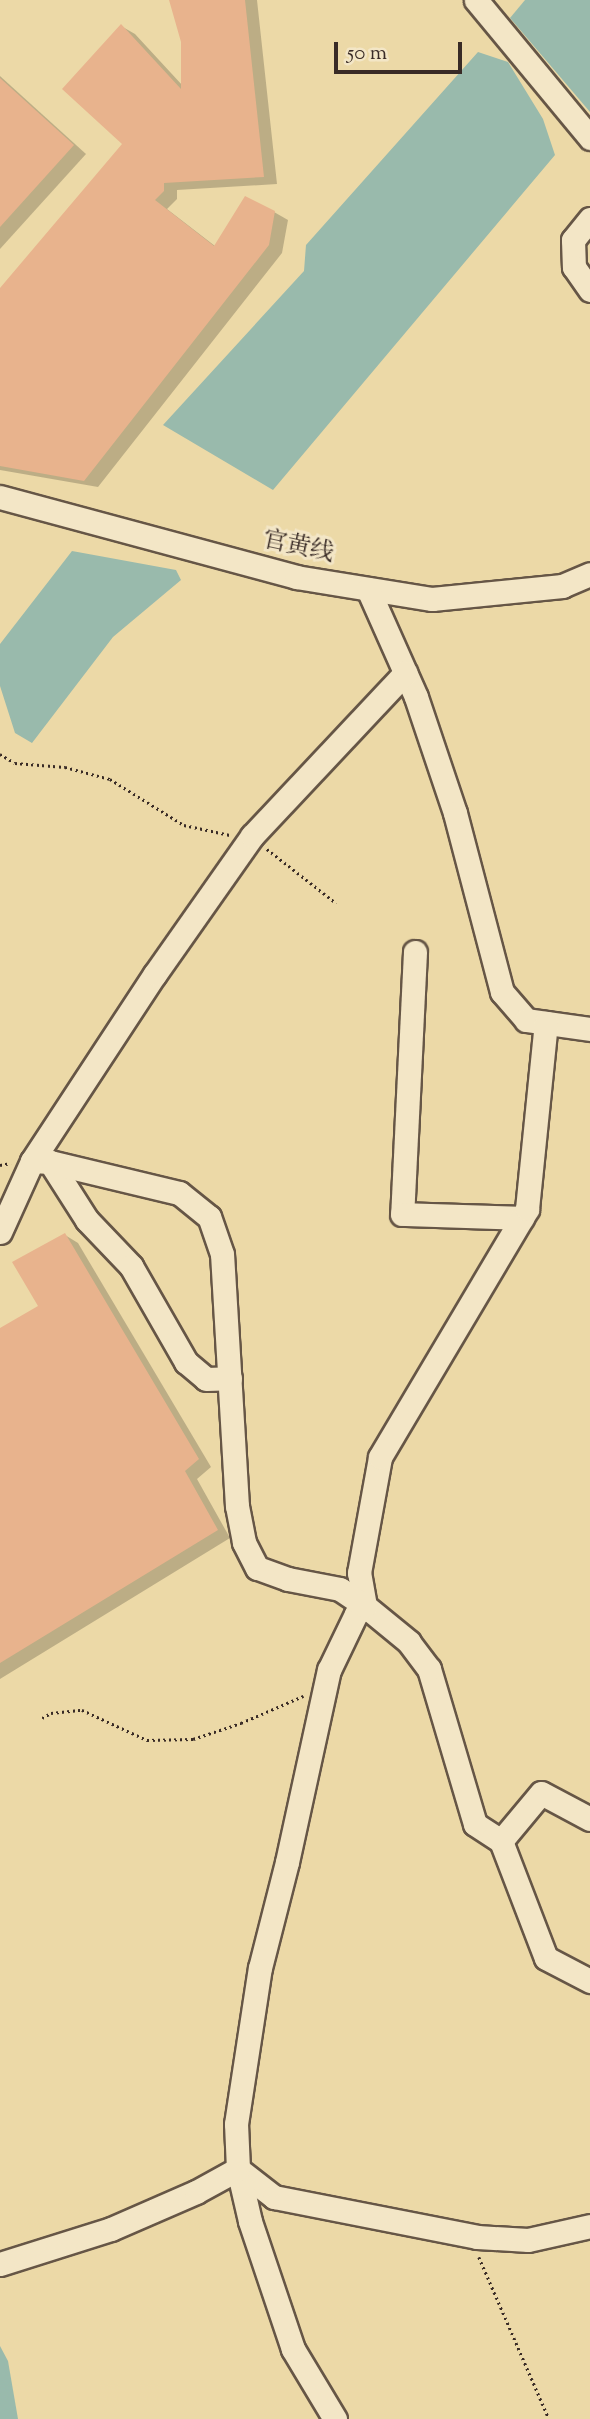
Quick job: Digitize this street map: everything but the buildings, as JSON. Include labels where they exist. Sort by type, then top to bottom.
[{"type":"street","points":[[477,0],[590,138]]},
{"type":"street","points":[[590,219],[573,240],[573,267],[590,290]]},
{"type":"street","name":"官黄线","points":[[0,497],[296,577],[432,599],[588,582]]},
{"type":"street","points":[[368,589],[405,673],[455,813],[502,992],[526,1020],[590,1029]]},
{"type":"street","points":[[0,1232],[155,974],[252,836],[405,673]]},
{"type":"street","points":[[415,952],[402,1214],[522,1218]]},
{"type":"street","points":[[365,1606],[359,1573],[380,1457],[527,1209],[547,1023]]},
{"type":"street","points":[[41,1161],[179,1193],[209,1217],[222,1254],[237,1506],[244,1542],[257,1568],[288,1579],[340,1589],[409,1642],[429,1668],[475,1824],[501,1841],[546,1958],[590,1981]]},
{"type":"street","points":[[41,1161],[87,1220],[131,1266],[186,1362],[206,1379],[230,1378]]},
{"type":"street","points":[[335,2419],[293,2348],[250,2221],[239,2169],[236,2124],[260,1968],[287,1862],[325,1686],[329,1670],[356,1614],[365,1606]]},
{"type":"street","points":[[501,1841],[541,1793],[590,1819]]},
{"type":"street","points":[[239,2169],[274,2197],[468,2235],[528,2239],[590,2227]]},
{"type":"street","points":[[0,2264],[111,2229],[196,2192],[239,2169]]},
{"type":"path","points":[[0,754],[15,763],[65,767],[110,779],[184,825],[222,834],[252,836],[336,903]]},
{"type":"path","points":[[42,1718],[51,1713],[82,1710],[147,1740],[193,1739],[241,1723],[325,1686]]},
{"type":"path","points":[[468,2235],[488,2274],[514,2344],[548,2419]]},
{"type":"shaded area","points":[[525,0],[590,0],[590,112],[510,18]]},
{"type":"shaded area","points":[[478,52],[508,62],[543,119],[555,155],[273,490],[163,425],[304,271],[306,245]]},
{"type":"shaded area","points":[[72,551],[176,570],[181,580],[113,637],[32,743],[15,733],[0,686],[0,644]]},
{"type":"shaded area","points":[[0,2346],[8,2361],[18,2419],[0,2419]]}]
